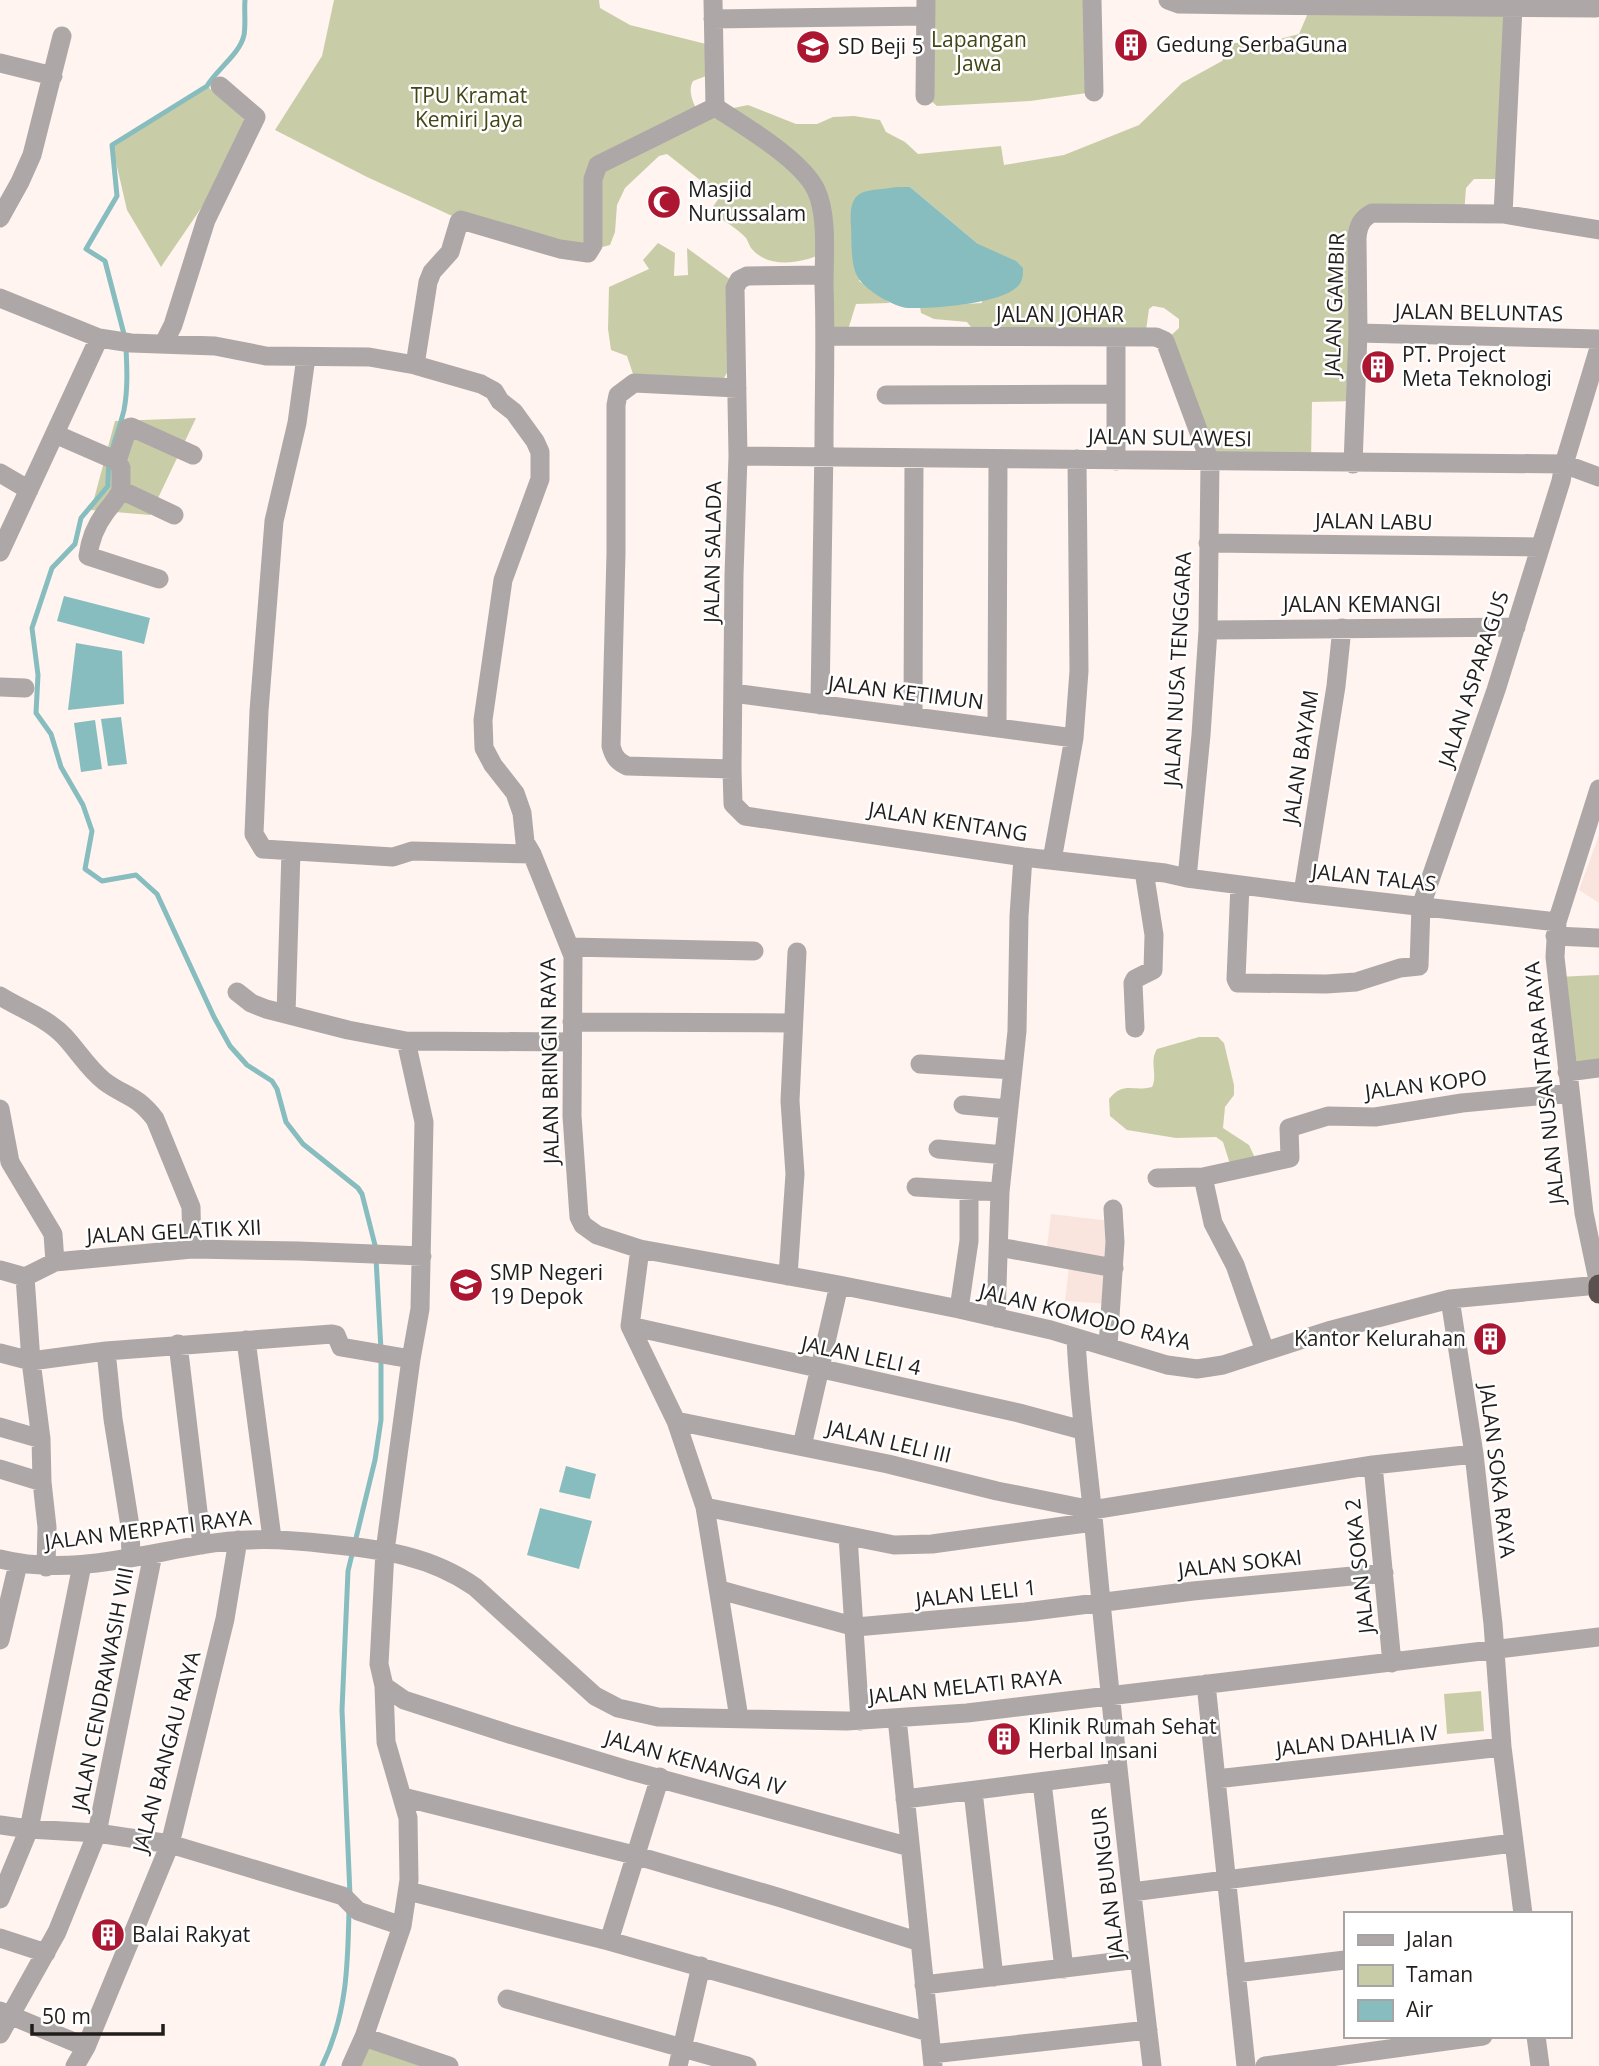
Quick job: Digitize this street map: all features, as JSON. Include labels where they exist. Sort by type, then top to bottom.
[{"type":"highway","name":"JALAN NUSANTARA RAYA","points":[[1599,1285],[1599,1293]]},
{"type":"street","points":[[1092,0],[1094,92]]},
{"type":"street","points":[[1168,0],[1179,4],[1595,7]]},
{"type":"street","points":[[1503,214],[1513,7]]},
{"type":"street","points":[[715,107],[713,10],[926,8],[925,96]]},
{"type":"street","points":[[0,218],[32,155],[62,36]]},
{"type":"street","points":[[0,63],[53,76]]},
{"type":"street","points":[[168,337],[206,220],[256,117],[220,86]]},
{"type":"street","points":[[715,107],[786,157],[816,188],[823,216],[825,336],[820,705]]},
{"type":"street","points":[[415,365],[428,282],[432,272],[450,252],[458,222],[461,220],[490,227],[560,249],[589,253],[593,245],[593,179],[598,165],[715,107]]},
{"type":"street","name":"JALAN GAMBIR","points":[[1353,464],[1358,333],[1357,238],[1358,227],[1364,218],[1372,214],[1503,214],[1599,230]]},
{"type":"street","name":"JALAN SALADA","points":[[745,816],[733,804],[732,769],[738,456],[735,288],[737,283],[747,276],[824,275]]},
{"type":"street","name":"JALAN BRINGIN RAYA","points":[[5,306],[99,338],[125,342],[168,337],[266,356],[369,357],[415,365],[481,384],[494,391],[500,401],[520,419],[535,441],[540,452],[540,479],[503,580],[484,720],[484,748],[497,771],[510,783],[515,793],[522,813],[525,842],[573,956],[572,1116],[579,1217]]},
{"type":"street","name":"JALAN BELUNTAS","points":[[1358,333],[1599,339]]},
{"type":"street","name":"JALAN JOHAR","points":[[825,336],[1156,338],[1165,341],[1210,462]]},
{"type":"street","points":[[0,552],[99,338]]},
{"type":"street","points":[[1116,338],[1116,461]]},
{"type":"street","name":"JALAN ASPARAGUS","points":[[1240,885],[1236,979],[1241,984],[1356,982],[1400,968],[1419,966],[1421,906],[1496,690],[1599,348]]},
{"type":"street","points":[[306,357],[297,423],[274,521],[259,711],[254,834],[263,849],[393,857],[412,851],[532,854]]},
{"type":"street","points":[[732,769],[627,766],[617,761],[611,746],[618,395],[634,383],[737,388]]},
{"type":"street","points":[[886,395],[1116,394]]},
{"type":"street","points":[[111,458],[131,426],[194,456]]},
{"type":"street","points":[[55,434],[111,458],[121,468],[121,490],[92,537],[88,556],[159,579]]},
{"type":"street","name":"JALAN SULAWESI","points":[[738,456],[1564,464],[1599,477]]},
{"type":"street","points":[[913,717],[914,458]]},
{"type":"street","points":[[997,727],[998,459]]},
{"type":"street","points":[[1052,860],[1073,737],[1079,671],[1077,459]]},
{"type":"street","name":"JALAN NUSA TENGGARA","points":[[1187,878],[1208,630],[1210,462]]},
{"type":"street","points":[[0,473],[29,490]]},
{"type":"street","points":[[121,490],[174,515]]},
{"type":"street","name":"JALAN LABU","points":[[1208,543],[1540,547]]},
{"type":"street","name":"JALAN KEMANGI","points":[[1208,630],[1516,627]]},
{"type":"street","name":"JALAN BAYAM","points":[[1303,893],[1336,685],[1342,628]]},
{"type":"street","points":[[0,687],[25,688]]},
{"type":"street","name":"JALAN KETIMUN","points":[[733,693],[1073,737]]},
{"type":"street","name":"JALAN NUSANTARA RAYA","points":[[1599,789],[1556,929],[1558,999],[1569,1093],[1584,1213],[1599,1285]]},
{"type":"street","name":"JALAN KENTANG","points":[[745,816],[1187,878]]},
{"type":"street","points":[[285,1014],[291,851]]},
{"type":"street","points":[[996,1318],[1000,1192],[1019,983],[1019,916],[1023,857]]},
{"type":"street","points":[[1135,1028],[1133,983],[1135,979],[1153,971],[1154,935],[1144,872]]},
{"type":"street","name":"JALAN TALAS","points":[[1187,878],[1421,906],[1599,938]]},
{"type":"street","points":[[570,947],[754,951]]},
{"type":"street","points":[[788,1276],[795,1174],[790,1101],[797,952]]},
{"type":"street","points":[[237,992],[259,1006],[285,1014],[406,1041],[793,1023]]},
{"type":"street","points":[[0,996],[49,1024],[64,1036],[104,1080],[133,1096],[155,1119],[188,1198],[192,1215],[192,1249]]},
{"type":"street","points":[[351,2066],[364,2037],[402,1926],[408,1891],[408,1818],[386,1742],[384,1686],[379,1664],[386,1551],[420,1309],[424,1119],[406,1041]]},
{"type":"street","points":[[920,1064],[1013,1070]]},
{"type":"street","points":[[1567,1072],[1599,1068]]},
{"type":"street","name":"JALAN KOPO","points":[[1203,1177],[1290,1157],[1289,1128],[1328,1116],[1376,1117],[1462,1103],[1569,1093]]},
{"type":"street","points":[[963,1105],[1009,1109]]},
{"type":"street","points":[[0,1109],[10,1162],[53,1234],[55,1262]]},
{"type":"street","points":[[938,1149],[1004,1154]]},
{"type":"street","points":[[1157,1178],[1203,1177],[1213,1223],[1235,1265],[1265,1351]]},
{"type":"street","points":[[916,1187],[1000,1192]]},
{"type":"street","points":[[959,1309],[969,1241],[969,1191]]},
{"type":"street","points":[[1108,1346],[1114,1268],[1114,1209]]},
{"type":"street","name":"JALAN KOMODO RAYA","points":[[579,1217],[583,1226],[597,1235],[640,1249],[959,1309],[1108,1346],[1167,1365],[1197,1369],[1223,1365],[1328,1331],[1450,1298],[1599,1285]]},
{"type":"street","points":[[999,1247],[1114,1268]]},
{"type":"street","name":"JALAN GELATIK XII","points":[[25,1277],[55,1262],[192,1249],[422,1256]]},
{"type":"street","points":[[640,1249],[630,1326],[676,1421],[705,1507],[740,1718]]},
{"type":"street","points":[[0,1270],[25,1277],[31,1361],[41,1439],[47,1527],[46,1567]]},
{"type":"street","points":[[802,1446],[839,1285]]},
{"type":"street","name":"JALAN SOKA RAYA","points":[[1450,1298],[1474,1454],[1495,1649],[1502,1747],[1523,1912]]},
{"type":"street","name":"JALAN LELI 4","points":[[630,1326],[1019,1413],[1082,1430]]},
{"type":"street","points":[[0,1353],[31,1361],[106,1351],[332,1334],[336,1335],[341,1347],[411,1359]]},
{"type":"street","name":"JALAN BUNGUR","points":[[1076,1338],[1082,1430],[1093,1516],[1109,1694],[1152,2066]]},
{"type":"street","points":[[246,1340],[272,1538]]},
{"type":"street","points":[[178,1345],[202,1545]]},
{"type":"street","points":[[106,1351],[130,1526],[131,1557]]},
{"type":"street","name":"JALAN LELI III","points":[[676,1421],[802,1446],[1093,1516]]},
{"type":"street","points":[[0,1427],[41,1439]]},
{"type":"street","points":[[705,1507],[876,1543],[909,1545],[1093,1516],[1373,1465],[1474,1454]]},
{"type":"street","name":"JALAN SOKA 2","points":[[1373,1465],[1392,1663]]},
{"type":"street","points":[[0,1469],[42,1482]]},
{"type":"street","points":[[849,1536],[860,1721]]},
{"type":"street","name":"JALAN MERPATI RAYA","points":[[9,1561],[46,1567],[82,1564],[238,1540],[272,1538],[386,1551]]},
{"type":"street","name":"JALAN BANGAU RAYA","points":[[75,2066],[86,2047],[170,1844],[225,1619],[238,1540]]},
{"type":"street","name":"JALAN MELATI RAYA","points":[[386,1551],[430,1563],[460,1577],[475,1587],[592,1693],[618,1708],[658,1717],[860,1721],[897,1718],[1011,1708],[1109,1694],[1599,1637]]},
{"type":"street","name":"JALAN CENDRAWASIH VIII","points":[[0,2035],[6,2013],[57,1933],[97,1833],[153,1554]]},
{"type":"street","points":[[0,1640],[9,1561]]},
{"type":"street","points":[[0,1899],[29,1829],[82,1564]]},
{"type":"street","name":"JALAN SOKAI","points":[[1100,1603],[1193,1591],[1384,1573]]},
{"type":"street","name":"JALAN LELI 1","points":[[720,1590],[856,1627],[1100,1603]]},
{"type":"street","points":[[1206,1684],[1246,2066]]},
{"type":"street","name":"JALAN KENANGA IV","points":[[384,1686],[404,1700],[566,1751],[910,1847]]},
{"type":"street","points":[[897,1718],[933,2060],[1147,2030]]},
{"type":"street","name":"JALAN DAHLIA IV","points":[[1216,1779],[1502,1747]]},
{"type":"street","points":[[905,1799],[1118,1772]]},
{"type":"street","points":[[609,1941],[660,1777]]},
{"type":"street","points":[[1042,1782],[1064,1969]]},
{"type":"street","points":[[973,1791],[994,1977]]},
{"type":"street","points":[[403,1797],[634,1855],[920,1942]]},
{"type":"street","points":[[0,1825],[97,1833],[170,1844],[343,1896],[358,1911],[402,1926]]},
{"type":"street","points":[[1132,1892],[1513,1843]]},
{"type":"street","points":[[408,1891],[609,1941],[929,2032]]},
{"type":"street","points":[[0,1938],[46,1953]]},
{"type":"street","points":[[924,1985],[1139,1959]]},
{"type":"street","points":[[1236,1972],[1344,1959]]},
{"type":"street","points":[[680,2057],[701,1966]]},
{"type":"street","points":[[507,1999],[680,2057],[747,2066]]},
{"type":"street","points":[[6,2013],[86,2047]]},
{"type":"street","points":[[364,2037],[449,2066]]},
{"type":"street","points":[[1265,2066],[1468,2038]]},
{"type":"street","points":[[1536,2038],[1540,2066]]},
{"type":"shaded area","points":[[1599,835],[1599,903],[1579,890]]},
{"type":"shaded area","points":[[1051,1214],[1111,1221],[1110,1304],[1065,1301],[1070,1257],[1046,1254]]},
{"type":"green space","name":"TPU Kramat Kemiri Jaya","points":[[334,0],[599,0],[600,8],[630,25],[714,46],[714,73],[693,81],[691,85],[692,98],[699,115],[748,105],[796,124],[817,124],[833,117],[854,116],[880,120],[886,132],[905,142],[918,154],[1001,146],[1004,165],[1064,155],[1139,125],[1182,83],[1222,61],[1234,43],[1272,41],[1299,34],[1311,6],[1513,7],[1504,179],[1474,179],[1466,188],[1464,215],[1364,218],[1355,401],[1312,402],[1311,463],[1210,462],[1165,341],[1179,328],[1179,319],[1164,308],[1153,306],[1149,309],[1145,338],[971,337],[971,327],[967,322],[934,319],[921,313],[920,307],[982,303],[978,244],[910,187],[859,281],[890,303],[856,304],[846,336],[825,336],[823,253],[795,262],[775,262],[758,255],[742,234],[710,211],[719,195],[667,154],[659,156],[625,188],[617,205],[615,232],[610,245],[591,250],[461,220],[367,177],[275,130],[322,56]]},
{"type":"green space","name":"Lapangan Jawa","points":[[926,0],[1092,0],[1094,92],[1030,101],[937,106],[925,96]]},
{"type":"green space","points":[[207,86],[255,129],[161,267],[127,210],[112,145]]},
{"type":"green space","points":[[658,243],[675,253],[674,276],[688,275],[687,248],[731,280],[737,357],[722,381],[634,377],[627,356],[611,350],[608,329],[609,287],[649,269],[643,260]]},
{"type":"green space","points":[[196,418],[150,515],[91,510],[115,421]]},
{"type":"green space","points":[[1599,975],[1599,1068],[1567,1072],[1557,977]]},
{"type":"green space","points":[[1199,1037],[1218,1037],[1224,1043],[1234,1095],[1225,1107],[1223,1128],[1249,1145],[1255,1158],[1233,1164],[1229,1161],[1223,1142],[1216,1137],[1176,1138],[1127,1130],[1110,1116],[1109,1099],[1119,1090],[1152,1087],[1157,1049]]},
{"type":"green space","points":[[1481,1691],[1484,1731],[1447,1734],[1444,1694]]},
{"type":"green space","points":[[364,2037],[449,2066],[351,2066]]},
{"type":"water","points":[[910,187],[978,244],[1016,261],[1023,268],[1019,285],[996,298],[919,308],[896,305],[868,288],[856,274],[853,261],[852,204],[860,194],[867,191]]},
{"type":"water","points":[[64,596],[150,618],[144,644],[57,621]]},
{"type":"water","points":[[76,643],[122,651],[124,704],[68,710]]},
{"type":"water","points":[[121,717],[127,764],[108,766],[101,719]]},
{"type":"water","points":[[95,720],[102,769],[81,772],[74,723]]},
{"type":"water","points":[[566,1466],[596,1474],[590,1499],[559,1492]]},
{"type":"water","points":[[540,1508],[592,1521],[579,1569],[527,1555]]},
{"type":"waterway","points":[[125,338],[105,261],[86,249],[117,196],[112,145],[207,86],[242,42],[245,31],[245,0]]},
{"type":"waterway","points":[[126,348],[125,402],[111,455],[108,486],[81,518],[75,544],[52,568],[32,628],[38,675],[36,713],[51,734],[61,767],[83,805],[92,831],[85,869],[102,881],[136,875],[157,894],[230,1046],[247,1065],[272,1081],[277,1089],[286,1122],[303,1144],[358,1188],[362,1194],[376,1249]]},
{"type":"waterway","points":[[376,1258],[381,1350]]},
{"type":"waterway","points":[[350,1895],[342,1710],[348,1571],[375,1460],[381,1420],[381,1360]]},
{"type":"waterway","points":[[322,2066],[337,2028],[341,2008],[347,1969],[349,1909]]},
{"type":"place","name":"Gedung SerbaGuna","points":[[1131,45]]},
{"type":"place","name":"SD Beji 5","points":[[813,47]]},
{"type":"place","name":"Masjid Nurussalam","points":[[664,202]]},
{"type":"place","name":"PT. Project Meta Teknologi","points":[[1378,367]]},
{"type":"place","name":"SMP Negeri 19 Depok","points":[[466,1285]]},
{"type":"place","name":"Kantor Kelurahan","points":[[1490,1339]]},
{"type":"place","name":"Klinik Rumah Sehat Herbal Insani","points":[[1004,1739]]},
{"type":"place","name":"Balai Rakyat","points":[[108,1935]]}]
